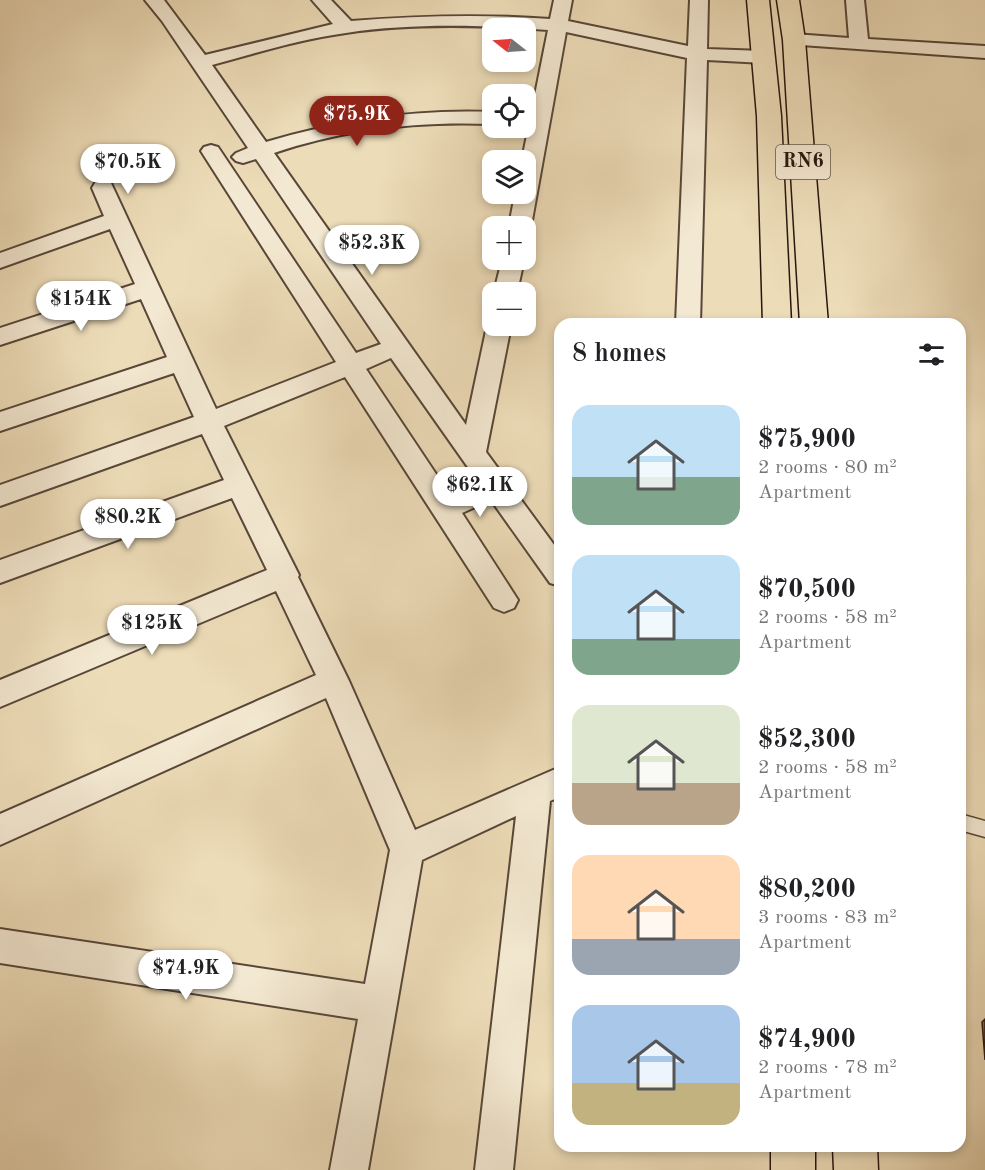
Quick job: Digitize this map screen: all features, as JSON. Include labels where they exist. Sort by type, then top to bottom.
[{"type":"main road","name":"RN6","points":[[758,0],[764,57],[777,318]]},
{"type":"main road","name":"RN6","points":[[788,0],[794,40],[814,318]]},
{"type":"main road","points":[[793,1152],[793,1170]]},
{"type":"main road","points":[[855,1152],[856,1170]]},
{"type":"street","points":[[154,0],[396,347],[554,566]]},
{"type":"street","points":[[321,0],[346,27]]},
{"type":"street","points":[[536,110],[559,25],[563,0]]},
{"type":"street","points":[[688,318],[699,0]]},
{"type":"street","points":[[855,0],[860,44]]},
{"type":"street","points":[[199,62],[274,42],[346,27],[429,21],[492,20],[559,25],[696,54],[764,57]]},
{"type":"street","points":[[794,40],[985,52]]},
{"type":"street","points":[[482,118],[444,116],[394,121],[326,133],[259,151],[216,158],[504,600]]},
{"type":"street","points":[[521,216],[531,138]]},
{"type":"street","points":[[103,188],[209,422],[285,575],[334,681],[407,850],[349,1170]]},
{"type":"street","points":[[0,261],[117,219]]},
{"type":"street","points":[[0,337],[148,288]]},
{"type":"street","points":[[473,452],[498,336]]},
{"type":"street","points":[[0,496],[209,422],[396,347]]},
{"type":"street","points":[[0,422],[182,361]]},
{"type":"street","points":[[0,572],[240,485]]},
{"type":"street","points":[[445,508],[497,486]]},
{"type":"street","points":[[0,694],[285,575]]},
{"type":"street","points":[[0,830],[334,681]]},
{"type":"street","points":[[407,850],[547,786]]},
{"type":"street","points":[[494,1170],[547,786]]},
{"type":"street","points":[[0,946],[380,1004]]},
{"type":"lane","points":[[966,824],[985,829]]}]
